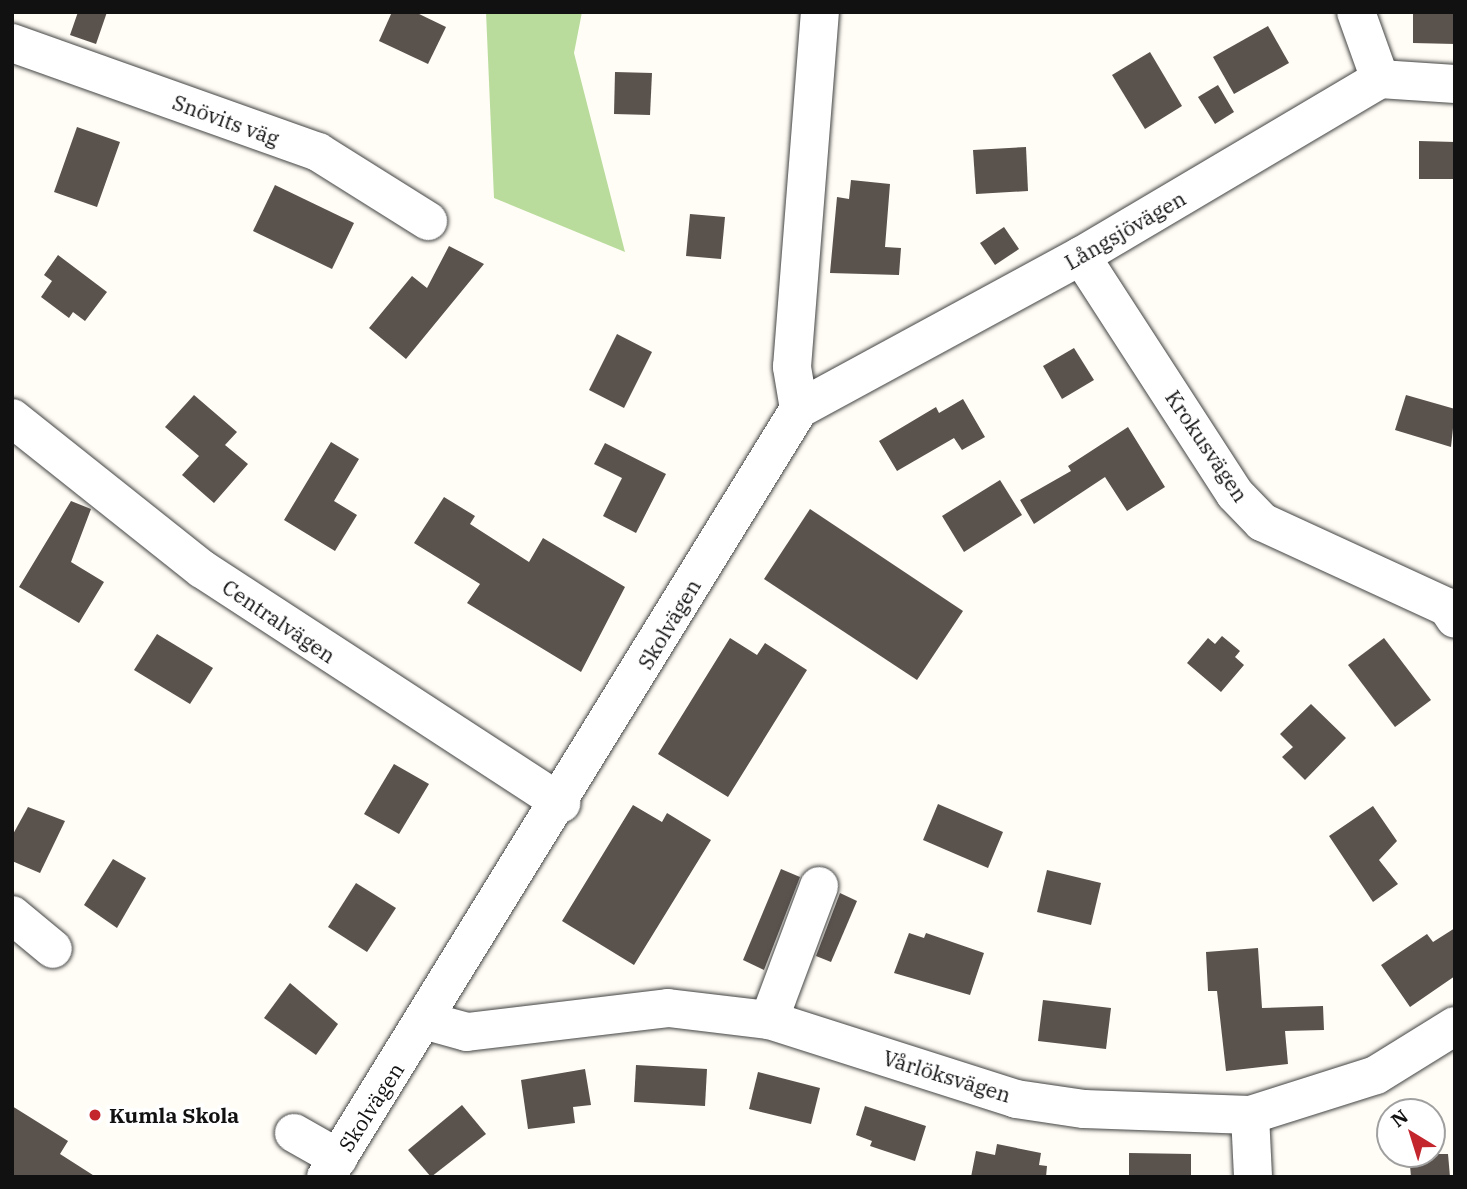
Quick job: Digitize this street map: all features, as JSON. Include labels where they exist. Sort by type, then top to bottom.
[{"type":"street","points":[[799,409],[792,367],[820,12]]},
{"type":"street","points":[[1356,12],[1380,79],[1455,83]]},
{"type":"street","name":"Snövits väg","points":[[12,43],[318,152],[428,221]]},
{"type":"street","name":"Långsjövägen","points":[[799,409],[1081,256],[1380,79]]},
{"type":"street","name":"Krokusvägen","points":[[1081,256],[1235,494],[1262,522],[1447,607],[1455,619]]},
{"type":"street","name":"Skolvägen","points":[[332,1168],[561,803],[799,409]]},
{"type":"street","name":"Centralvägen","points":[[12,418],[202,569],[561,803]]},
{"type":"street","points":[[769,1020],[818,886]]},
{"type":"street","points":[[12,915],[53,949]]},
{"type":"street","name":"Vårlöksvägen","points":[[426,1021],[467,1032],[668,1008],[769,1020],[1016,1099],[1084,1109],[1250,1115],[1376,1075],[1455,1027]]},
{"type":"street","points":[[1250,1115],[1253,1177]]},
{"type":"street","points":[[294,1133],[332,1168]]},
{"type":"green space","points":[[486,12],[582,12],[574,53],[625,252],[494,198]]},
{"type":"building","points":[[78,12],[107,12],[96,44],[70,35]]},
{"type":"building","points":[[392,12],[415,12],[446,27],[428,64],[379,41]]},
{"type":"building","points":[[1413,12],[1455,12],[1455,44],[1413,43]]},
{"type":"building","points":[[1268,26],[1289,63],[1234,94],[1213,57]]},
{"type":"building","points":[[1150,52],[1182,106],[1145,129],[1112,75]]},
{"type":"building","points":[[615,72],[652,73],[650,115],[614,114]]},
{"type":"building","points":[[1218,85],[1234,112],[1215,124],[1198,97]]},
{"type":"building","points":[[77,127],[120,142],[97,207],[54,192]]},
{"type":"building","points":[[1419,141],[1455,142],[1455,179],[1419,179]]},
{"type":"building","points":[[1026,147],[1028,191],[976,194],[973,150]]},
{"type":"building","points":[[851,180],[890,184],[885,247],[901,248],[899,275],[830,273],[837,197],[849,199]]},
{"type":"building","points":[[275,185],[354,223],[332,269],[253,231]]},
{"type":"building","points":[[690,214],[725,217],[721,259],[686,256]]},
{"type":"building","points":[[1004,227],[1019,249],[995,265],[980,243]]},
{"type":"building","points":[[449,246],[484,264],[406,359],[369,328],[412,276],[427,288]]},
{"type":"building","points":[[58,255],[107,292],[85,321],[73,312],[69,318],[41,297],[52,281],[44,275]]},
{"type":"building","points":[[617,334],[652,352],[624,408],[589,390]]},
{"type":"building","points":[[1074,348],[1094,380],[1062,399],[1043,366]]},
{"type":"building","points":[[194,395],[237,432],[225,445],[248,464],[214,503],[182,475],[199,456],[165,427]]},
{"type":"building","points":[[1406,395],[1455,409],[1451,447],[1395,430]]},
{"type":"building","points":[[963,399],[985,437],[962,450],[954,438],[897,471],[879,441],[936,407],[939,413]]},
{"type":"building","points":[[1128,427],[1165,487],[1127,511],[1105,477],[1034,524],[1020,500],[1071,471],[1068,466]]},
{"type":"building","points":[[331,442],[359,459],[334,501],[357,515],[335,551],[284,520]]},
{"type":"building","points":[[605,443],[666,474],[636,533],[603,516],[622,478],[594,464]]},
{"type":"building","points":[[1000,480],[1022,515],[964,552],[942,516]]},
{"type":"building","points":[[444,497],[475,516],[470,524],[529,562],[543,538],[625,587],[581,672],[467,603],[480,584],[414,543]]},
{"type":"building","points":[[71,501],[91,509],[71,562],[104,582],[79,623],[19,587]]},
{"type":"building","points":[[810,509],[963,611],[917,680],[764,579]]},
{"type":"building","points":[[157,634],[213,668],[190,704],[134,670]]},
{"type":"building","points":[[1222,636],[1240,651],[1235,657],[1244,665],[1221,692],[1187,663],[1208,638],[1215,644]]},
{"type":"building","points":[[730,638],[757,655],[765,643],[807,670],[728,797],[658,754]]},
{"type":"building","points":[[1384,638],[1431,700],[1395,727],[1348,665]]},
{"type":"building","points":[[1311,704],[1346,738],[1305,780],[1282,757],[1293,747],[1280,734]]},
{"type":"building","points":[[394,764],[429,784],[399,834],[364,814]]},
{"type":"building","points":[[938,804],[1003,832],[988,868],[923,840]]},
{"type":"building","points":[[633,805],[662,822],[667,813],[711,840],[634,965],[562,921]]},
{"type":"building","points":[[1373,806],[1397,841],[1379,860],[1398,884],[1373,902],[1329,836]]},
{"type":"building","points":[[28,807],[65,821],[40,873],[12,861],[12,836]]},
{"type":"building","points":[[113,859],[146,878],[117,928],[84,905]]},
{"type":"building","points":[[781,869],[800,877],[764,970],[743,960]]},
{"type":"building","points":[[1047,870],[1101,883],[1091,925],[1037,912]]},
{"type":"building","points":[[356,883],[396,908],[367,952],[328,927]]},
{"type":"building","points":[[840,893],[857,901],[831,962],[816,956]]},
{"type":"building","points":[[1455,928],[1455,976],[1410,1007],[1381,965],[1427,934],[1433,942]]},
{"type":"building","points":[[909,933],[924,938],[926,933],[984,953],[970,995],[894,973]]},
{"type":"building","points":[[1258,948],[1262,1008],[1323,1006],[1324,1030],[1285,1031],[1288,1064],[1226,1071],[1217,991],[1208,991],[1206,952]]},
{"type":"building","points":[[290,983],[338,1024],[316,1055],[264,1018]]},
{"type":"building","points":[[1043,1000],[1111,1008],[1106,1049],[1038,1041]]},
{"type":"building","points":[[636,1065],[707,1069],[705,1106],[634,1102]]},
{"type":"building","points":[[585,1069],[591,1105],[573,1107],[575,1123],[528,1129],[521,1080]]},
{"type":"building","points":[[758,1072],[820,1088],[811,1124],[749,1109]]},
{"type":"building","points":[[462,1105],[486,1134],[431,1177],[408,1150]]},
{"type":"building","points":[[12,1106],[68,1141],[60,1154],[96,1177],[12,1177]]},
{"type":"building","points":[[865,1106],[926,1126],[915,1161],[870,1146],[872,1141],[856,1135]]},
{"type":"building","points":[[997,1144],[1041,1153],[1039,1165],[1047,1166],[1046,1177],[971,1177],[976,1151],[995,1155]]},
{"type":"building","points":[[1129,1153],[1191,1154],[1191,1177],[1129,1177]]},
{"type":"building","points":[[1448,1154],[1450,1177],[1411,1177],[1410,1168],[1446,1168]]},
{"type":"place","name":"Kumla Skola","points":[[95,1115]]}]
